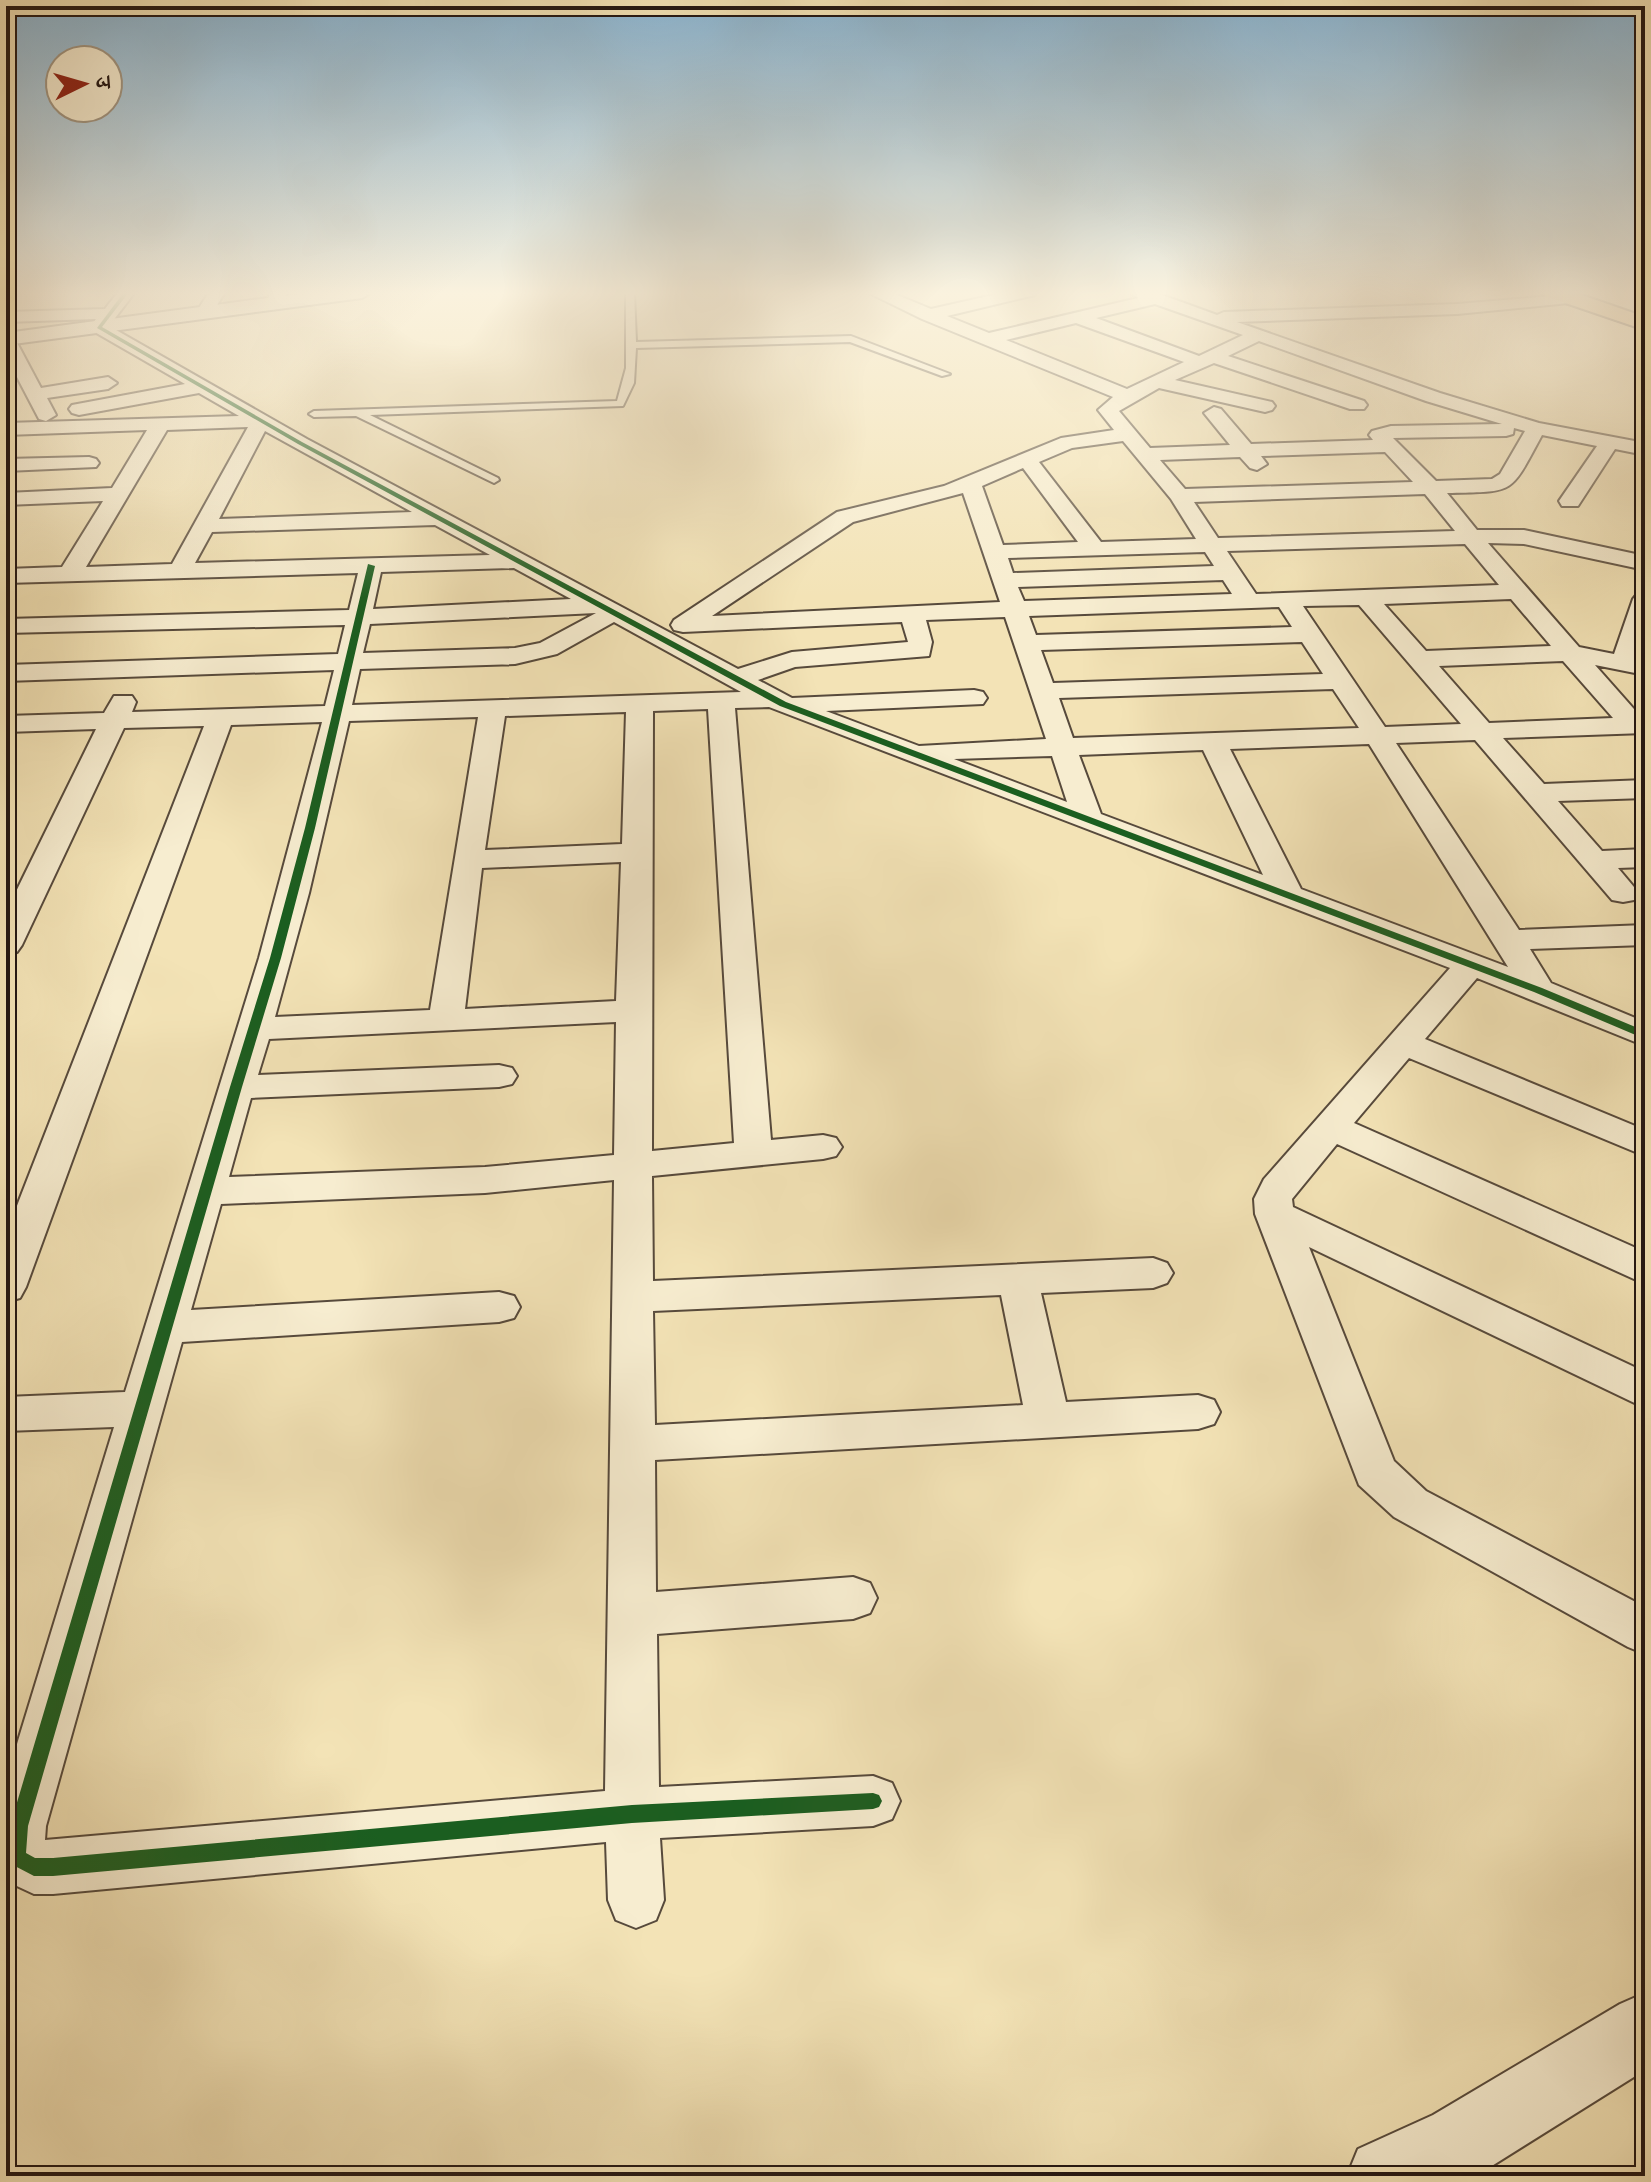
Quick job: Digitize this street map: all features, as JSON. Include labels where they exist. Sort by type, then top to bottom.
[{"type":"street","points":[[34,394],[44,421]]},
{"type":"street","points":[[6,429],[169,394]]},
{"type":"street","points":[[212,394],[607,609],[673,631],[912,613],[1517,592]]},
{"type":"street","points":[[1122,394],[1127,396]]},
{"type":"street","points":[[1132,394],[1108,410],[1179,496],[1250,603]]},
{"type":"street","points":[[1210,394],[1265,406]]},
{"type":"street","points":[[1320,394],[1357,405],[1386,394]]},
{"type":"street","points":[[1425,394],[1527,425],[1645,449]]},
{"type":"street","points":[[1357,405],[1356,411],[1431,488],[1570,653],[1640,726]]},
{"type":"street","points":[[1214,413],[1320,542]]},
{"type":"street","points":[[44,421],[161,424],[261,421]]},
{"type":"street","points":[[179,572],[261,421]]},
{"type":"street","points":[[69,575],[115,494],[161,424]]},
{"type":"street","points":[[1142,454],[1245,450],[1501,431],[1527,425]]},
{"type":"street","points":[[1179,496],[1487,486],[1505,482],[1527,425]]},
{"type":"street","points":[[673,631],[845,517],[936,495],[1068,442],[1126,435]]},
{"type":"street","points":[[1570,501],[1610,442]]},
{"type":"street","points":[[1027,460],[1094,548]]},
{"type":"street","points":[[6,465],[89,463]]},
{"type":"street","points":[[970,482],[1088,820]]},
{"type":"street","points":[[6,499],[115,494]]},
{"type":"street","points":[[205,526],[439,518]]},
{"type":"street","points":[[992,552],[1524,537],[1645,563]]},
{"type":"street","points":[[6,576],[518,561]]},
{"type":"street","points":[[371,566],[347,660],[338,715],[256,1029],[205,1191],[19,1826],[17,1858],[34,1867],[53,1867],[632,1814],[873,1801]]},
{"type":"street","points":[[1002,580],[1230,573]]},
{"type":"street","points":[[1366,598],[1623,893]]},
{"type":"street","points":[[1419,659],[1570,653],[1634,666],[1645,599]]},
{"type":"street","points":[[1287,601],[1377,734],[1538,990]]},
{"type":"street","points":[[6,626],[607,609]]},
{"type":"street","points":[[6,673],[498,657],[548,649],[607,609]]},
{"type":"street","points":[[6,724],[640,704],[728,690],[792,660],[920,651],[912,613]]},
{"type":"street","points":[[673,631],[728,690],[778,701],[1469,967],[1538,990],[1643,1033]]},
{"type":"street","points":[[1025,643],[1309,634]]},
{"type":"street","points":[[6,945],[117,721],[136,668]]},
{"type":"street","points":[[1042,691],[1341,681]]},
{"type":"street","points":[[728,690],[753,1154]]},
{"type":"street","points":[[778,701],[974,698]]},
{"type":"street","points":[[636,1900],[632,1814],[632,1297],[633,1011],[640,704]]},
{"type":"street","points":[[446,1021],[493,710]]},
{"type":"street","points":[[6,1287],[220,718]]},
{"type":"street","points":[[910,753],[1640,726]]},
{"type":"street","points":[[1212,741],[1289,897]]},
{"type":"street","points":[[1536,793],[1645,789]]},
{"type":"street","points":[[468,860],[639,852]]},
{"type":"street","points":[[1594,860],[1645,858]]},
{"type":"street","points":[[1509,940],[1645,935]]},
{"type":"street","points":[[1469,967],[1278,1188],[1273,1199],[1275,1214],[1303,1279],[1375,1472],[1410,1504],[1645,1632]]},
{"type":"street","points":[[256,1029],[633,1011]]},
{"type":"street","points":[[1404,1043],[1645,1144]]},
{"type":"street","points":[[236,1087],[499,1076]]},
{"type":"street","points":[[1331,1127],[1645,1269]]},
{"type":"street","points":[[205,1191],[485,1180],[823,1147]]},
{"type":"street","points":[[1275,1214],[1645,1391]]},
{"type":"street","points":[[632,1297],[1153,1273]]},
{"type":"street","points":[[1018,1279],[1048,1420]]},
{"type":"street","points":[[167,1327],[499,1307]]},
{"type":"street","points":[[6,1414],[141,1409]]},
{"type":"street","points":[[632,1444],[1198,1412]]},
{"type":"street","points":[[632,1615],[853,1598]]},
{"type":"street","points":[[1385,2176],[1460,2142],[1645,2029]]},
{"type":"lane","points":[[314,414],[620,404],[627,394]]},
{"type":"lane","points":[[355,412],[494,480]]},
{"type":"cycle path","points":[[215,394],[783,704],[1538,990],[1645,1035]]},
{"type":"cycle path","points":[[371,566],[310,828],[276,958],[19,1826],[17,1858],[34,1867],[53,1867],[632,1814],[873,1801]]}]
